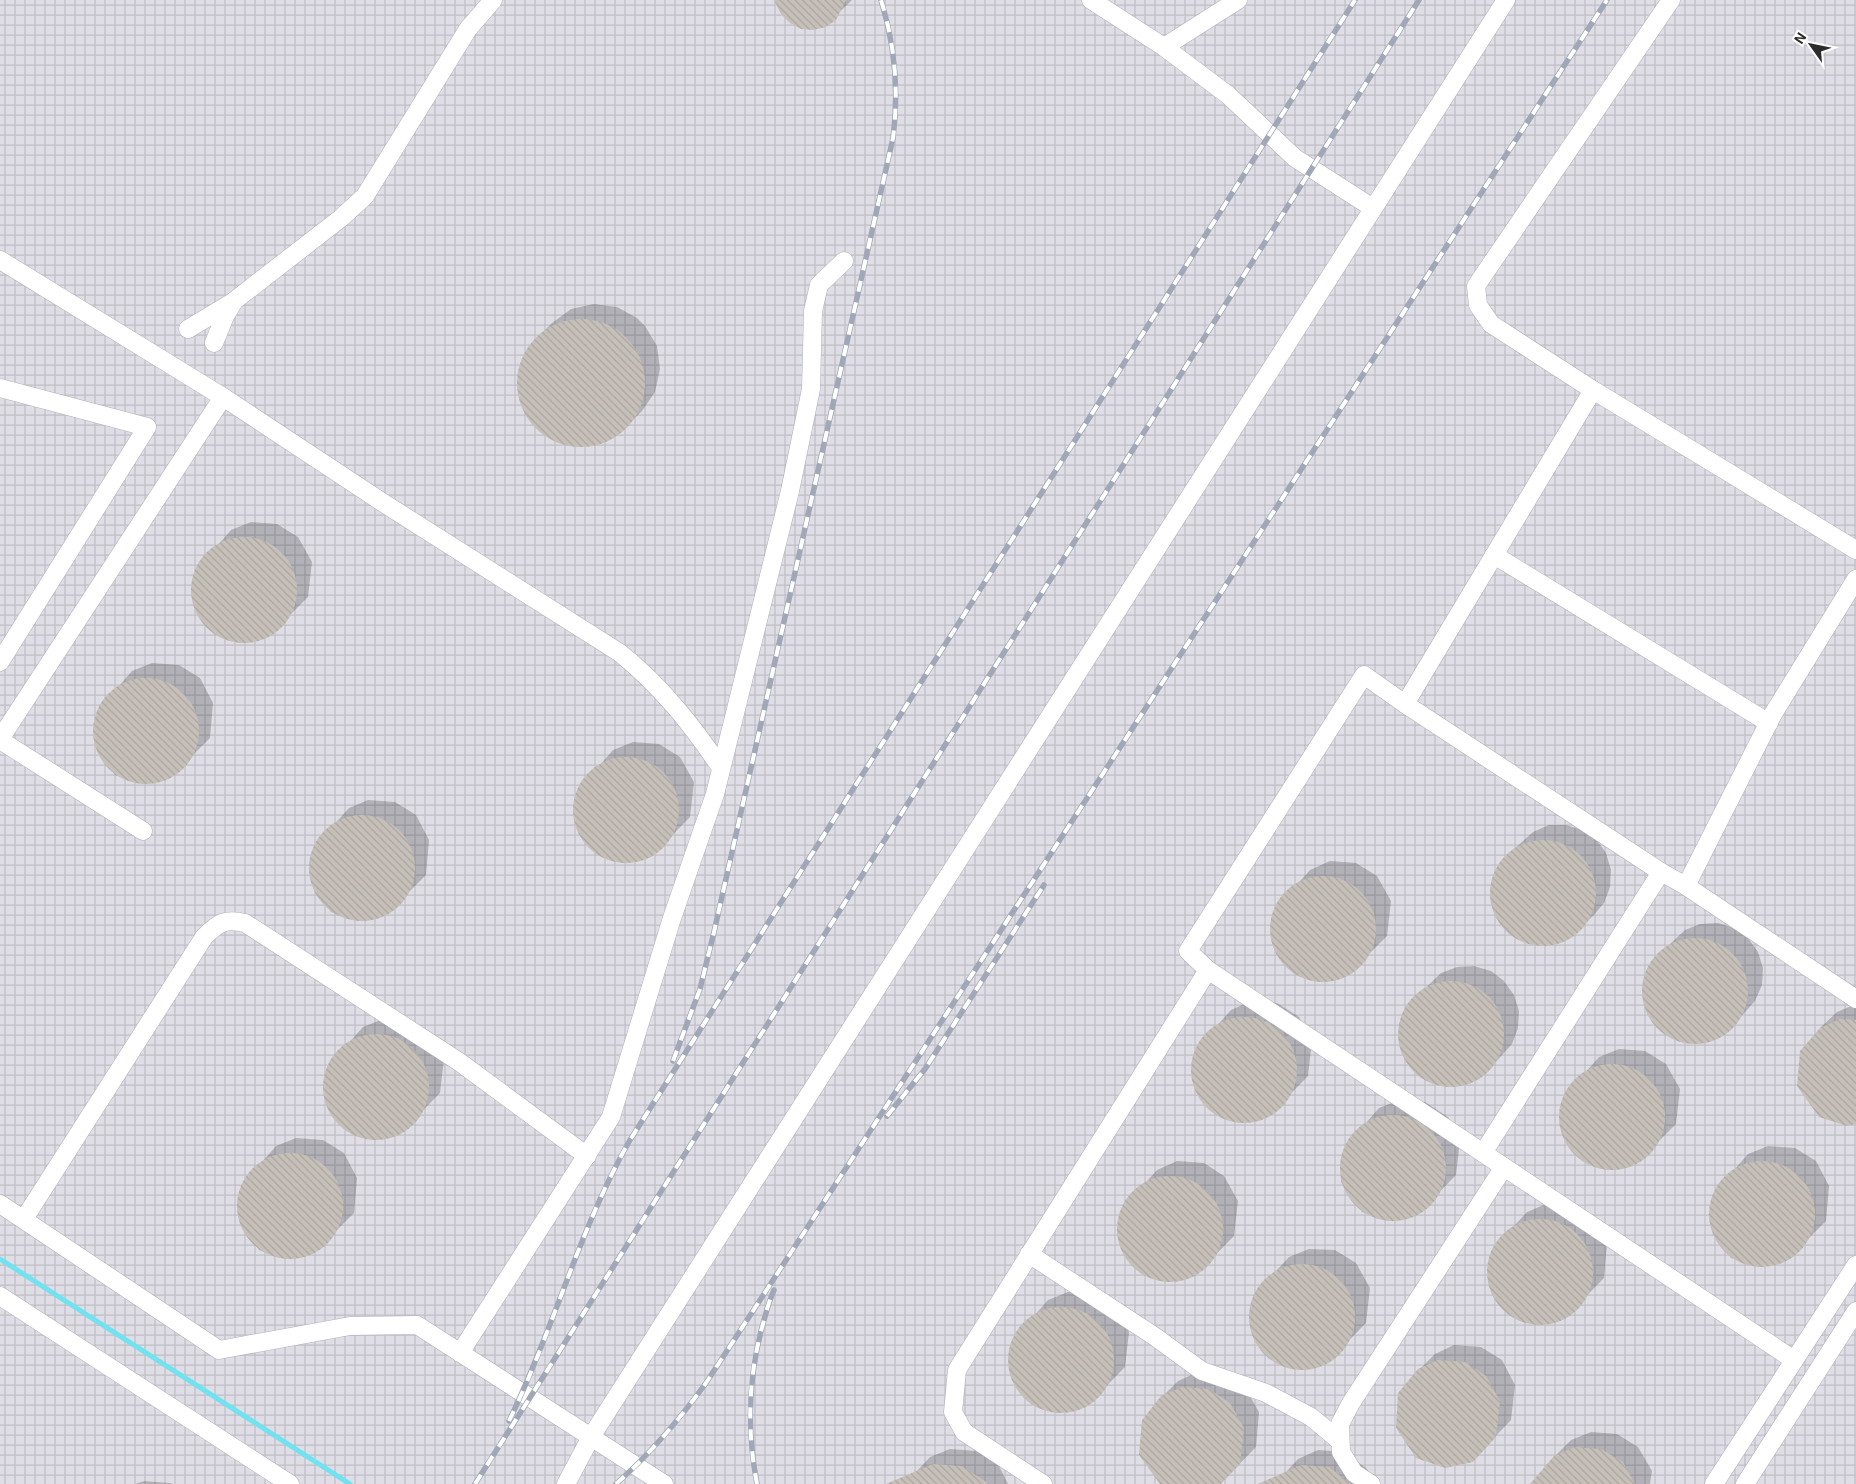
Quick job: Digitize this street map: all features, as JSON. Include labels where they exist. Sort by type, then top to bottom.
[{"type":"lane","points":[[188,329],[234,301],[341,218],[365,196],[468,29],[493,0]]},
{"type":"lane","points":[[1091,0],[1164,46],[1228,95],[1295,158],[1373,208]]},
{"type":"lane","points":[[1164,46],[1238,0]]},
{"type":"lane","points":[[566,1484],[591,1437],[1506,0]]},
{"type":"lane","points":[[1671,0],[1476,286],[1478,305],[1491,324],[1592,390],[1856,550]]},
{"type":"lane","points":[[0,260],[223,397],[376,499],[620,653],[647,675],[677,708],[721,768]]},
{"type":"lane","points":[[460,1352],[611,1117],[672,918],[721,768],[790,491],[812,389],[813,311],[819,285],[844,261]]},
{"type":"lane","points":[[214,343],[225,316],[234,301]]},
{"type":"lane","points":[[0,388],[147,426],[0,662]]},
{"type":"lane","points":[[1405,704],[1592,390]]},
{"type":"lane","points":[[143,831],[0,739],[223,397]]},
{"type":"lane","points":[[1494,554],[1769,723]]},
{"type":"lane","points":[[1686,886],[1769,723],[1856,579]]},
{"type":"lane","points":[[1794,1360],[1208,970],[1188,950],[1364,674],[1405,704],[1686,886],[1856,999]]},
{"type":"lane","points":[[1483,1152],[1662,872]]},
{"type":"lane","points":[[24,1219],[204,936],[219,922],[226,920],[245,923],[371,1004],[458,1061],[587,1156]]},
{"type":"lane","points":[[1043,1484],[964,1432],[953,1412],[956,1370],[1208,970]]},
{"type":"lane","points":[[1371,1484],[1354,1473],[1341,1452],[1340,1424],[1351,1403],[1504,1167]]},
{"type":"lane","points":[[0,1204],[218,1350],[350,1326],[417,1326],[664,1484]]},
{"type":"lane","points":[[1029,1254],[1154,1336],[1202,1371],[1266,1394],[1311,1417],[1340,1441]]},
{"type":"lane","points":[[1714,1484],[1856,1265]]},
{"type":"lane","points":[[0,1296],[290,1484]]},
{"type":"lane","points":[[1745,1484],[1856,1311]]},
{"type":"shaded area","points":[[0,0],[1856,0],[1856,1484],[0,1484]]},
{"type":"building","points":[[774,0],[846,0],[836,20],[826,27],[813,30],[801,29],[790,23],[781,14]]},
{"type":"building","points":[[581,319],[594,320],[606,324],[626,338],[640,358],[644,370],[644,396],[640,408],[626,428],[606,442],[594,446],[581,447],[568,446],[556,442],[536,428],[522,408],[518,396],[517,383],[518,370],[522,358],[536,338],[556,324],[568,320]]},
{"type":"building","points":[[244,537],[264,541],[281,553],[293,570],[297,590],[293,610],[281,627],[264,639],[244,643],[224,639],[207,627],[195,610],[191,590],[195,570],[207,553],[224,541]]},
{"type":"building","points":[[146,678],[166,682],[183,694],[195,711],[199,731],[195,751],[183,768],[166,780],[146,784],[126,780],[109,768],[97,751],[93,731],[97,711],[109,694],[126,682]]},
{"type":"building","points":[[626,757],[646,761],[663,773],[675,790],[679,810],[675,830],[663,847],[646,859],[626,863],[606,859],[589,847],[577,830],[573,810],[577,790],[589,773],[606,761]]},
{"type":"building","points":[[362,815],[382,819],[399,831],[411,848],[415,868],[411,888],[399,905],[382,917],[362,921],[342,917],[325,905],[313,888],[309,868],[313,848],[325,831],[342,819]]},
{"type":"building","points":[[1543,840],[1563,844],[1580,856],[1592,873],[1596,893],[1592,913],[1580,930],[1563,942],[1543,946],[1523,942],[1506,930],[1494,913],[1490,893],[1494,873],[1506,856],[1523,844]]},
{"type":"building","points":[[1323,876],[1343,880],[1360,892],[1372,909],[1376,929],[1372,949],[1360,966],[1343,978],[1323,982],[1303,978],[1286,966],[1274,949],[1270,929],[1274,909],[1286,892],[1303,880]]},
{"type":"building","points":[[1695,938],[1715,942],[1732,954],[1744,971],[1748,991],[1744,1011],[1732,1028],[1715,1040],[1695,1044],[1675,1040],[1658,1028],[1646,1011],[1642,991],[1646,971],[1658,954],[1675,942]]},
{"type":"building","points":[[1451,981],[1471,985],[1488,997],[1500,1014],[1504,1034],[1500,1054],[1488,1071],[1471,1083],[1451,1087],[1431,1083],[1414,1071],[1402,1054],[1398,1034],[1402,1014],[1414,997],[1431,985]]},
{"type":"building","points":[[1244,1017],[1264,1021],[1281,1033],[1293,1050],[1297,1070],[1293,1090],[1281,1107],[1264,1119],[1244,1123],[1224,1119],[1207,1107],[1195,1090],[1191,1070],[1195,1050],[1207,1033],[1224,1021]]},
{"type":"building","points":[[1840,1019],[1856,1020],[1856,1124],[1847,1126],[1819,1117],[1797,1086],[1800,1051],[1820,1028]]},
{"type":"building","points":[[376,1034],[396,1038],[413,1050],[425,1067],[429,1087],[425,1107],[413,1124],[396,1136],[376,1140],[356,1136],[339,1124],[327,1107],[323,1087],[327,1067],[339,1050],[356,1038]]},
{"type":"building","points":[[1612,1064],[1632,1068],[1649,1080],[1661,1097],[1665,1117],[1661,1137],[1649,1154],[1632,1166],[1612,1170],[1592,1166],[1575,1154],[1563,1137],[1559,1117],[1563,1097],[1575,1080],[1592,1068]]},
{"type":"building","points":[[1393,1115],[1413,1119],[1430,1131],[1442,1148],[1446,1168],[1442,1188],[1430,1205],[1413,1217],[1393,1221],[1373,1217],[1356,1205],[1344,1188],[1340,1168],[1344,1148],[1356,1131],[1373,1119]]},
{"type":"building","points":[[290,1153],[310,1157],[327,1169],[339,1186],[343,1206],[339,1226],[327,1243],[310,1255],[290,1259],[270,1255],[253,1243],[241,1226],[237,1206],[241,1186],[253,1169],[270,1157]]},
{"type":"building","points":[[1762,1161],[1782,1165],[1799,1177],[1811,1194],[1815,1214],[1811,1234],[1799,1251],[1782,1263],[1762,1267],[1742,1263],[1725,1251],[1713,1234],[1709,1214],[1713,1194],[1725,1177],[1742,1165]]},
{"type":"building","points":[[1170,1176],[1190,1180],[1207,1192],[1219,1209],[1223,1229],[1219,1249],[1207,1266],[1190,1278],[1170,1282],[1150,1278],[1133,1266],[1121,1249],[1117,1229],[1121,1209],[1133,1192],[1150,1180]]},
{"type":"building","points":[[1540,1219],[1560,1223],[1577,1235],[1589,1252],[1593,1272],[1589,1292],[1577,1309],[1560,1321],[1540,1325],[1520,1321],[1503,1309],[1491,1292],[1487,1272],[1491,1252],[1503,1235],[1520,1223]]},
{"type":"building","points":[[1302,1264],[1322,1268],[1339,1280],[1351,1297],[1355,1317],[1351,1337],[1339,1354],[1322,1366],[1302,1370],[1282,1366],[1265,1354],[1253,1337],[1249,1317],[1253,1297],[1265,1280],[1282,1268]]},
{"type":"building","points":[[1061,1307],[1081,1311],[1098,1323],[1110,1340],[1114,1360],[1110,1380],[1098,1397],[1081,1409],[1061,1413],[1041,1409],[1024,1397],[1012,1380],[1008,1360],[1012,1340],[1024,1323],[1041,1311]]},
{"type":"building","points":[[1438,1360],[1465,1362],[1486,1376],[1500,1401],[1496,1437],[1473,1462],[1445,1468],[1416,1458],[1396,1428],[1398,1393],[1418,1369]]},
{"type":"building","points":[[1182,1387],[1209,1389],[1230,1403],[1244,1428],[1240,1464],[1221,1484],[1160,1484],[1139,1455],[1142,1420],[1161,1396]]},
{"type":"building","points":[[1574,1447],[1601,1449],[1623,1462],[1635,1484],[1530,1484],[1554,1456]]},
{"type":"building","points":[[933,1464],[961,1466],[990,1484],[886,1484]]},
{"type":"building","points":[[1301,1465],[1329,1467],[1351,1484],[1258,1484]]},
{"type":"waterway","points":[[0,1259],[350,1484]]},
{"type":"railway","points":[[673,1061],[700,989],[714,932],[893,138],[896,103],[893,51],[881,0]]},
{"type":"railway","points":[[509,1421],[540,1351],[596,1209],[630,1140],[1355,0]]},
{"type":"railway","points":[[475,1484],[1419,0]]},
{"type":"railway","points":[[616,1484],[664,1436],[706,1383],[1607,0]]},
{"type":"railway","points":[[887,1116],[925,1069],[1044,885]]},
{"type":"railway","points":[[757,1484],[750,1426],[751,1388],[761,1331],[774,1290]]}]
